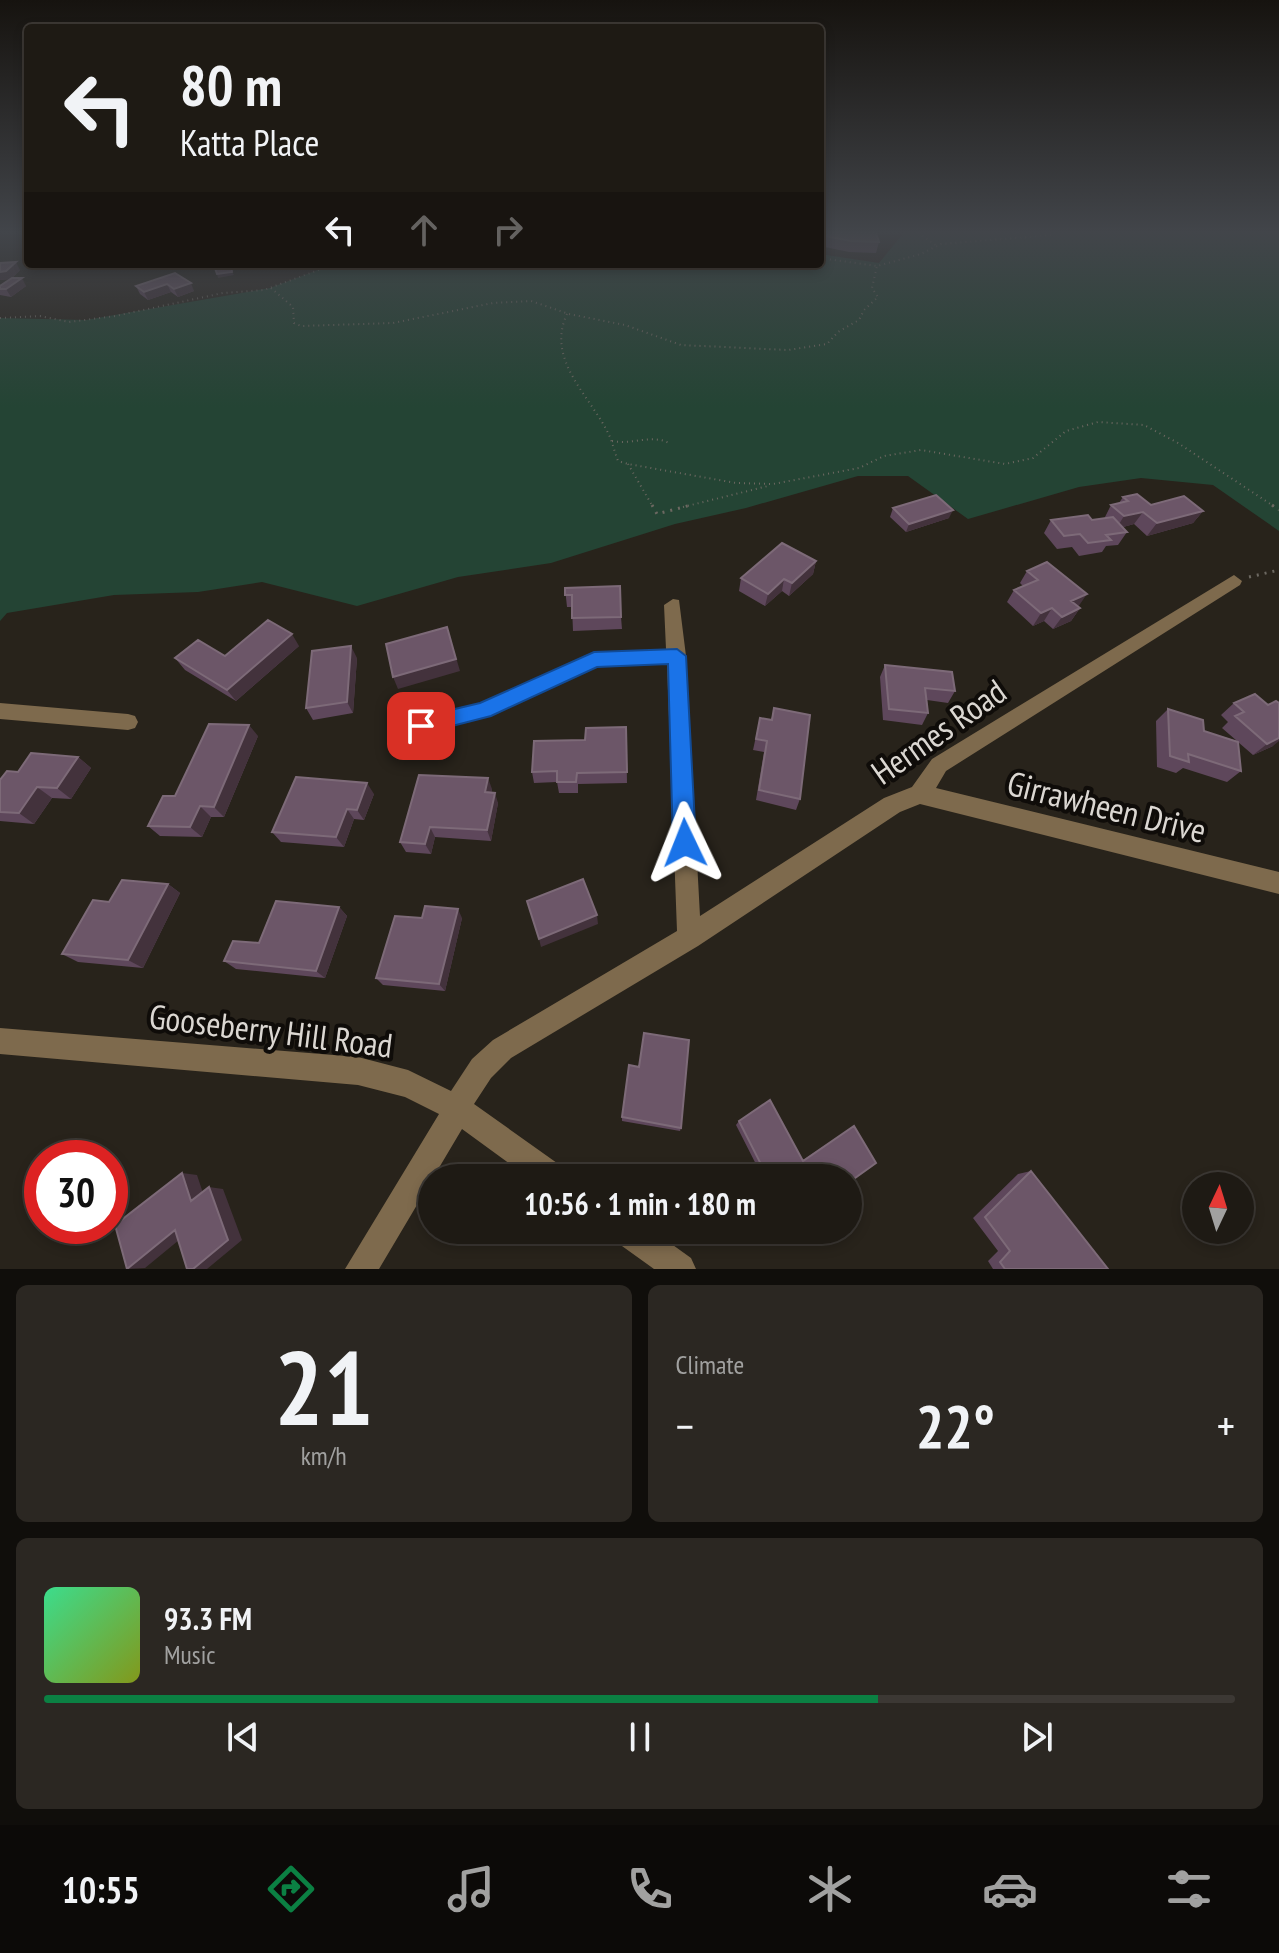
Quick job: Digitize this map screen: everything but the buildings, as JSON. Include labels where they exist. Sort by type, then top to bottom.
[{"type":"street","name":"Hermes Road","points":[[361,1269],[445,1133],[455,1107],[483,1063],[689,937],[892,805],[920,794],[939,765],[1234,581]]},
{"type":"street","points":[[673,605],[689,937]]},
{"type":"street","points":[[421,726],[484,710],[594,660],[677,656]]},
{"type":"street","points":[[0,711],[128,722]]},
{"type":"street","name":"Girrawheen Drive","points":[[920,794],[1279,883]]},
{"type":"street","name":"Gooseberry Hill Road","points":[[0,1041],[358,1071],[408,1084],[455,1107],[534,1164]]},
{"type":"street","points":[[645,1244],[680,1269]]},
{"type":"path","points":[[0,318],[40,316],[69,322],[223,293],[259,289]]},
{"type":"path","points":[[272,289],[293,307],[294,323],[301,326],[393,323],[512,301],[531,301],[567,314],[625,325],[681,345],[723,349],[811,349],[827,344],[838,332],[859,320],[864,310],[878,297],[873,289]]},
{"type":"path","points":[[567,314],[559,324],[559,335],[572,378],[612,441],[618,461],[736,483],[773,484]]},
{"type":"path","points":[[628,464],[657,514],[773,484],[859,468],[884,456],[921,450],[1005,464],[1033,458],[1066,431],[1087,425],[1098,422],[1144,425],[1178,443],[1279,510]]},
{"type":"path","points":[[612,441],[626,444],[660,438],[669,443]]},
{"type":"path","points":[[1234,581],[1279,570]]},
{"type":"green space","points":[[263,289],[1279,289],[1279,531],[1213,485],[1141,478],[1079,487],[968,519],[908,476],[858,476],[746,508],[675,524],[551,563],[458,577],[357,606],[262,582],[198,592],[114,595],[7,613],[0,621],[0,318],[86,320]]},
{"type":"route","points":[[421,726],[484,710],[594,660],[677,656],[685,843]]}]
